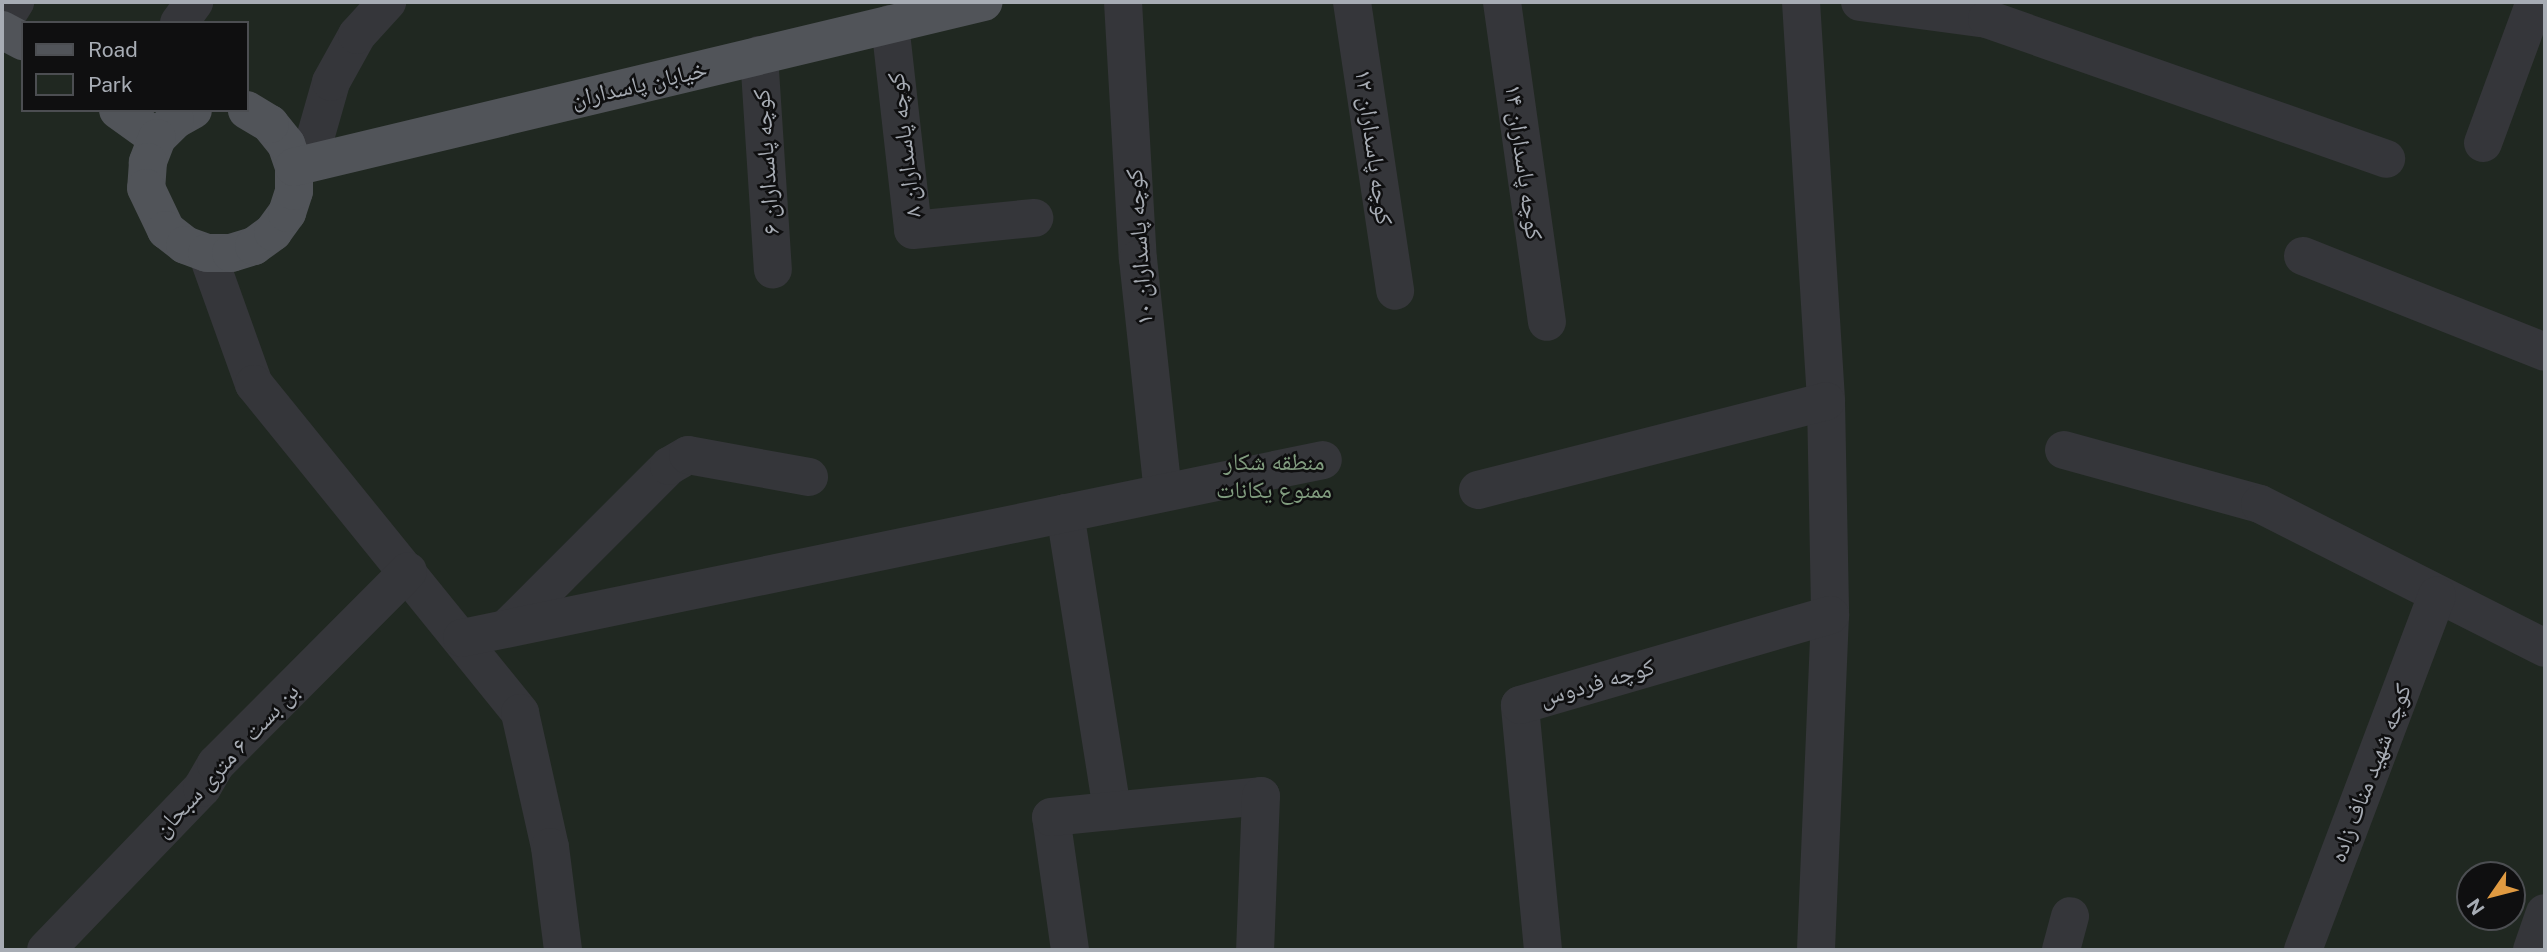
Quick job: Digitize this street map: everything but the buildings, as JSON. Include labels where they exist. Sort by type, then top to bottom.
[{"type":"main road","name":"خیابان پاسداران","points":[[301,165],[759,55],[878,18],[984,2]]},
{"type":"main road","points":[[2,30],[21,40]]},
{"type":"main road","points":[[189,112],[175,120],[157,138],[148,162],[146,188],[153,211],[166,230],[185,245],[207,253],[242,250],[273,232],[287,213],[294,191],[301,165],[270,124],[248,111]]},
{"type":"main road","points":[[121,112],[157,138]]},
{"type":"street","points":[[2,23],[15,2]]},
{"type":"street","points":[[180,21],[194,2]]},
{"type":"street","points":[[301,165],[331,82],[357,34],[387,2]]},
{"type":"street","name":"کوچه پاسداران ۱۰","points":[[1123,2],[1138,259],[1163,493]]},
{"type":"street","name":"کوچه پاسداران ۱۲","points":[[1352,2],[1395,291]]},
{"type":"street","name":"کوچه پاسداران ۱۴","points":[[1502,2],[1547,322]]},
{"type":"street","points":[[1801,2],[1826,401],[1830,615],[1816,950]]},
{"type":"street","points":[[1860,2],[1987,19],[2386,159]]},
{"type":"street","points":[[2483,143],[2535,2]]},
{"type":"street","name":"کوچه پاسداران ۸","points":[[878,18],[913,230],[1034,218]]},
{"type":"street","name":"کوچه پاسداران ۶","points":[[759,55],[773,270]]},
{"type":"street","points":[[207,253],[254,384],[408,571],[520,713],[550,847],[563,950]]},
{"type":"street","points":[[2303,256],[2545,352]]},
{"type":"street","points":[[1478,490],[1826,401]]},
{"type":"street","points":[[2064,450],[2260,504],[2545,648]]},
{"type":"street","points":[[510,625],[669,466],[688,455],[808,477]]},
{"type":"street","points":[[462,638],[510,625],[1323,460]]},
{"type":"street","points":[[1065,513],[1112,811]]},
{"type":"street","name":"بن بست ۶ متری سبحان","points":[[46,950],[202,788],[216,764],[408,571]]},
{"type":"street","name":"کوچه شهید مناف زاده","points":[[2303,950],[2437,595]]},
{"type":"street","name":"کوچه فردوس","points":[[1543,950],[1520,705],[1830,615]]},
{"type":"street","points":[[1070,950],[1051,817],[1261,796],[1255,950]]},
{"type":"street","points":[[2532,950],[2545,913]]},
{"type":"green space","name":"منطقه شکار ممنوع یکانات","points":[[2,2],[2545,2],[2545,950],[2,950]]}]
